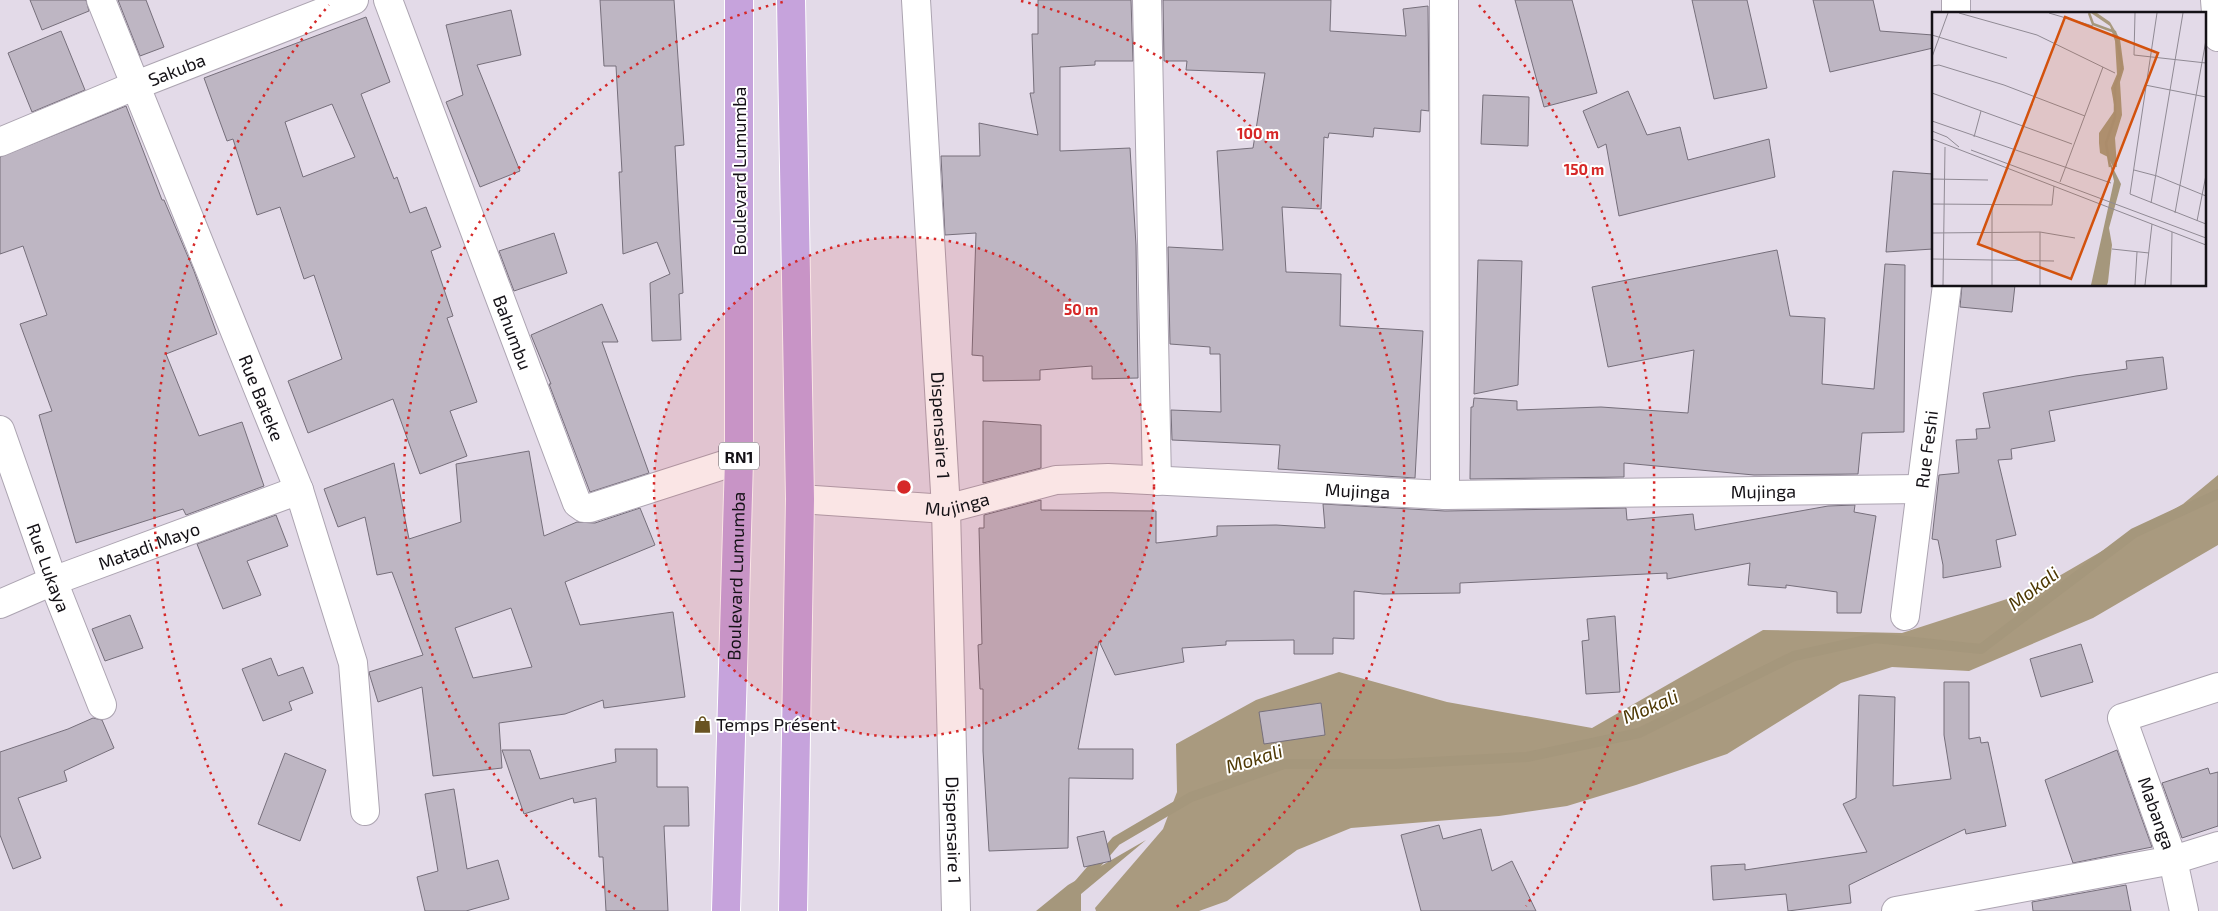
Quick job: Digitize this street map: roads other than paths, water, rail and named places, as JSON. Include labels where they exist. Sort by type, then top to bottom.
[{"type":"highway","name":"Boulevard Lumumba","points":[[726,911],[739,460],[739,0]]},
{"type":"highway","points":[[791,0],[800,498],[793,911]]},
{"type":"street","name":"Rue Bateke","points":[[101,0],[134,86],[299,490],[353,663],[365,811]]},
{"type":"street","name":"Sakuba","points":[[0,142],[134,86],[354,0]]},
{"type":"street","name":"Bahumbu","points":[[388,0],[577,503],[584,508],[590,508],[739,460]]},
{"type":"street","name":"Dispensaire 1","points":[[916,0],[946,509],[956,911]]},
{"type":"street","points":[[1147,0],[1156,481]]},
{"type":"street","points":[[1444,0],[1445,496]]},
{"type":"street","points":[[2215,0],[2218,37]]},
{"type":"street","name":"Rue Feshi","points":[[1905,616],[1947,286]]},
{"type":"street","name":"Rue Lukaya","points":[[0,430],[53,581],[102,705]]},
{"type":"street","name":"Mujinga","points":[[800,498],[946,509],[1056,480],[1108,478],[1445,496],[1920,489]]},
{"type":"street","name":"Matadi Mayo","points":[[0,604],[53,581],[299,490]]},
{"type":"street","name":"Mabanga","points":[[2184,911],[2173,860],[2122,718],[2218,687]]},
{"type":"street","points":[[1897,911],[2173,860],[2218,846]]},
{"type":"waterway","name":"Mokali","points":[[1079,884],[1116,841],[1191,797],[1284,764],[1394,764],[1527,757],[1639,733],[1794,656],[1875,638],[1981,649],[2134,533],[2218,494]]},
{"type":"place","name":"Temps Présent","points":[[702,724]]}]
